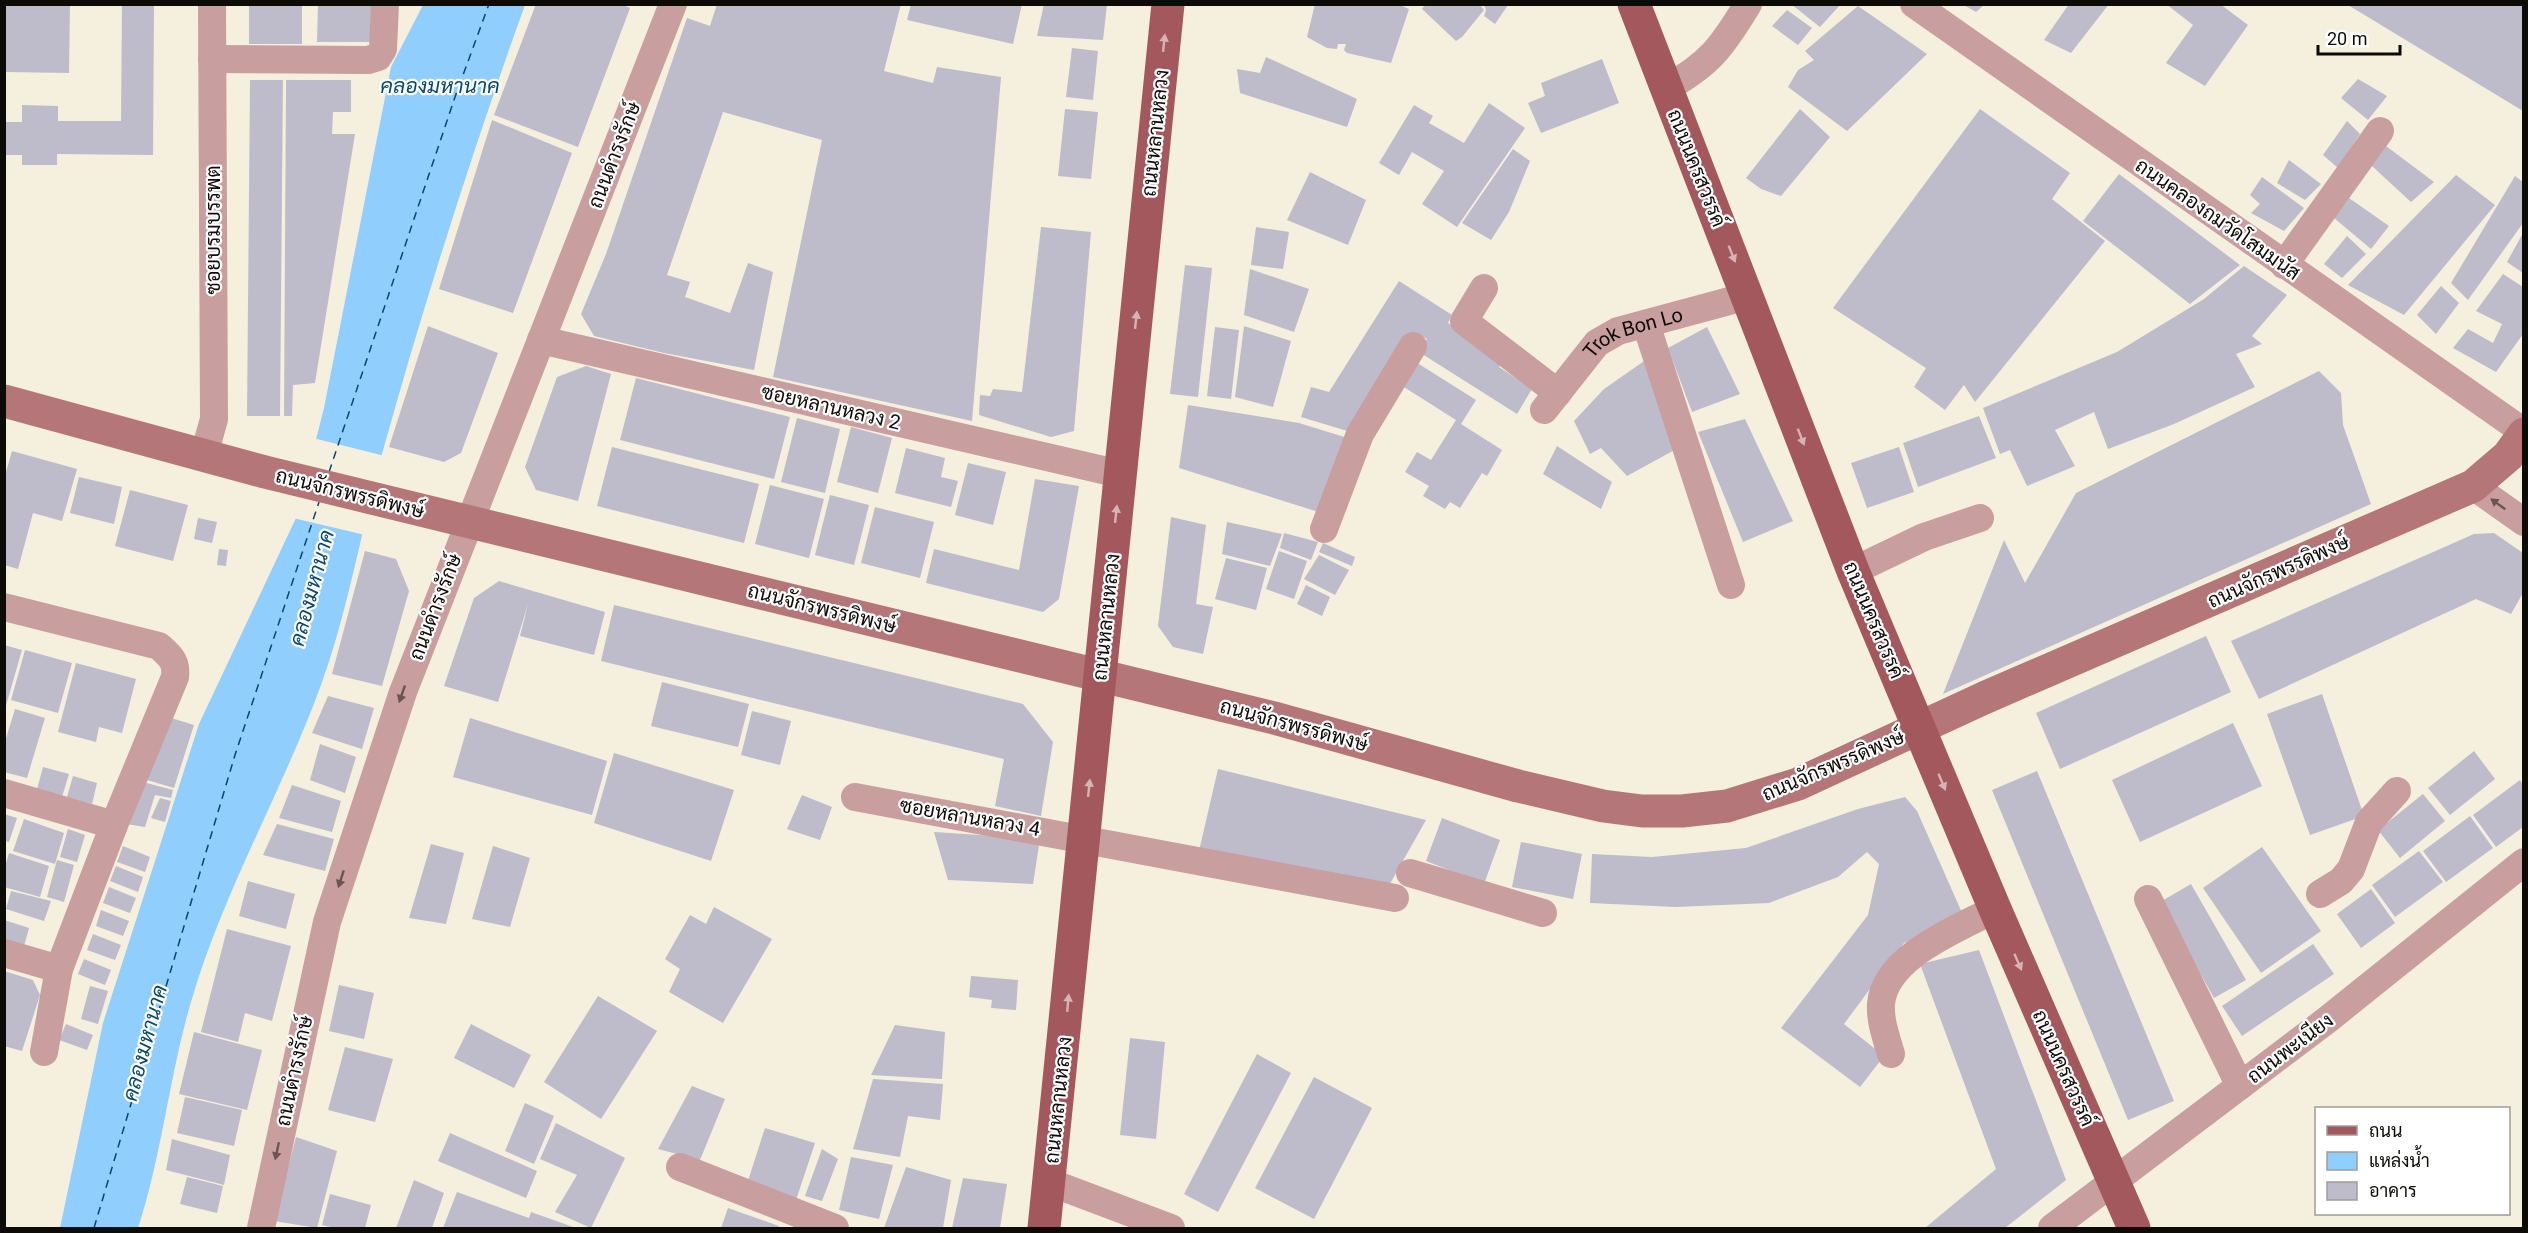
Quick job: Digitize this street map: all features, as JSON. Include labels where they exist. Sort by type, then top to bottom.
[{"type":"main road","name":"ถนนหลานหลวง","points":[[1044,1228],[1168,4]]},
{"type":"main road","name":"ถนนนครสวรรค์","points":[[1634,4],[1665,88],[1749,296],[1853,571],[1995,909],[2134,1228]]},
{"type":"main road","name":"ถนนจักรพรรดิพงษ์","points":[[4,401],[468,522],[1275,718],[1518,786],[1603,806],[1642,811],[1682,812],[1726,806],[1765,796],[1852,760],[1919,728],[2474,486],[2508,456],[2523,433]]},
{"type":"street","name":"ซอยบรมบรรพต","points":[[204,455],[214,419],[212,4]]},
{"type":"street","points":[[212,59],[368,60],[378,57],[383,49],[385,4]]},
{"type":"street","name":"ถนนดำรงรักษ์","points":[[264,1228],[327,922],[403,692],[673,4]]},
{"type":"street","points":[[1665,88],[1695,73],[1711,59],[1726,40],[1748,4]]},
{"type":"street","name":"ถนนคลองถมวัดโสมมนัส","points":[[1914,4],[2523,433]]},
{"type":"street","points":[[2284,265],[2380,131]]},
{"type":"street","name":"Trok Bon Lo","points":[[1484,288],[1464,321],[1551,402],[1597,343],[1618,332],[1749,296]]},
{"type":"street","points":[[1646,324],[1731,585]]},
{"type":"street","name":"ซอยหลานหลวง 2","points":[[541,340],[1120,474]]},
{"type":"street","points":[[1324,528],[1360,434],[1413,346]]},
{"type":"street","points":[[2474,486],[2523,522]]},
{"type":"street","points":[[1853,571],[1924,537],[1980,518]]},
{"type":"street","points":[[4,607],[159,646],[172,657],[176,666],[175,677],[114,825],[59,969],[44,1052]]},
{"type":"street","points":[[2320,894],[2341,881],[2351,870],[2369,822],[2397,791]]},
{"type":"street","points":[[4,793],[114,825]]},
{"type":"street","name":"ซอยหลานหลวง 4","points":[[855,796],[1395,898]]},
{"type":"street","name":"ถนนพะเนียง","points":[[2052,1228],[2353,1000],[2523,862]]},
{"type":"street","points":[[1410,873],[1543,913]]},
{"type":"street","points":[[2148,899],[2240,1086]]},
{"type":"street","points":[[1891,1054],[1882,1024],[1881,1003],[1886,985],[1912,954],[1995,909]]},
{"type":"street","points":[[4,953],[59,969]]},
{"type":"street","points":[[680,1167],[835,1228]]},
{"type":"street","points":[[1049,1182],[1154,1225]]},
{"type":"water","name":"คลองมหานาค","points":[[423,5],[525,5],[449,228],[415,341],[374,483],[347,600],[331,657],[306,725],[219,921],[191,1002],[153,1172],[138,1228],[60,1228],[103,1023],[199,724],[296,518],[324,408],[391,67]]},
{"type":"pier","points":[[313,438],[385,456],[365,535],[293,518]]},
{"type":"building","points":[[4,4],[70,4],[69,73],[4,72]]},
{"type":"building","points":[[122,4],[154,4],[153,155],[57,154],[57,165],[22,165],[22,155],[4,155],[4,122],[22,122],[22,105],[58,106],[58,121],[121,121]]},
{"type":"building","points":[[249,4],[302,4],[302,44],[249,44]]},
{"type":"building","points":[[318,4],[371,4],[371,42],[317,42]]},
{"type":"building","points":[[536,4],[621,4],[630,8],[578,147],[494,115]]},
{"type":"building","points":[[717,4],[901,4],[884,71],[933,83],[937,67],[1001,77],[972,421],[773,377],[822,140],[723,112],[667,275],[690,282],[685,297],[730,313],[748,263],[773,272],[754,370],[664,353],[594,336],[581,314],[606,254],[687,18],[710,26]]},
{"type":"building","points":[[911,4],[1022,4],[1013,44],[907,20]]},
{"type":"building","points":[[1044,4],[1107,4],[1103,40],[1037,36]]},
{"type":"building","points":[[1315,4],[1398,4],[1409,9],[1391,63],[1347,53],[1344,50],[1346,44],[1338,44],[1337,49],[1327,48],[1307,37]]},
{"type":"building","points":[[1426,4],[1479,4],[1484,10],[1456,41],[1422,9]]},
{"type":"building","points":[[1791,4],[1841,4],[1820,27]]},
{"type":"building","points":[[1962,4],[1985,4],[1976,12]]},
{"type":"building","points":[[2069,4],[2109,4],[2071,53],[2044,40]]},
{"type":"building","points":[[2166,4],[2220,4],[2248,25],[2205,86],[2166,63],[2193,25]]},
{"type":"building","points":[[1484,5],[1508,5],[1495,24],[1484,16],[1486,10]]},
{"type":"building","points":[[2348,5],[2523,6],[2523,111]]},
{"type":"building","points":[[1858,6],[1927,54],[1847,131],[1788,87],[1798,70],[1814,60],[1805,51]]},
{"type":"building","points":[[1787,10],[1812,28],[1798,45],[1772,26]]},
{"type":"building","points":[[1072,48],[1098,51],[1093,100],[1066,97]]},
{"type":"building","points":[[1266,57],[1357,99],[1347,127],[1240,93],[1237,69],[1260,73]]},
{"type":"building","points":[[1602,59],[1619,103],[1541,133],[1528,103],[1545,96],[1541,83]]},
{"type":"building","points":[[2358,79],[2387,96],[2368,120],[2341,98]]},
{"type":"building","points":[[250,80],[283,80],[280,416],[247,416]]},
{"type":"building","points":[[286,80],[351,80],[351,112],[333,112],[332,134],[355,134],[315,383],[293,385],[292,416],[284,416]]},
{"type":"building","points":[[1489,103],[1525,128],[1457,227],[1422,204],[1444,171],[1412,152],[1399,175],[1379,163],[1414,105],[1433,116],[1429,123],[1464,143]]},
{"type":"building","points":[[1065,109],[1098,112],[1091,179],[1058,176]]},
{"type":"building","points":[[1800,109],[1830,137],[1781,196],[1761,189],[1746,178]]},
{"type":"building","points":[[1980,109],[2070,173],[2052,199],[2105,241],[1975,402],[1964,385],[1945,410],[1914,387],[1926,368],[1833,308]]},
{"type":"building","points":[[492,120],[572,153],[513,313],[439,289]]},
{"type":"building","points":[[2347,121],[2360,134],[2338,168],[2323,155]]},
{"type":"building","points":[[2386,146],[2434,182],[2411,202],[2372,166]]},
{"type":"building","points":[[1513,149],[1530,161],[1509,212],[1491,240],[1462,223]]},
{"type":"building","points":[[2289,160],[2321,184],[2305,200],[2277,183]]},
{"type":"building","points":[[1310,172],[1366,200],[1348,245],[1287,220]]},
{"type":"building","points":[[2119,174],[2240,265],[2190,304],[2083,221]]},
{"type":"building","points":[[2456,175],[2495,205],[2404,315],[2348,285]]},
{"type":"building","points":[[2515,176],[2523,182],[2523,223],[2468,300],[2451,283]]},
{"type":"building","points":[[2262,177],[2304,208],[2284,231],[2251,213],[2260,204],[2250,195]]},
{"type":"building","points":[[2349,198],[2389,226],[2371,249],[2334,218]]},
{"type":"building","points":[[1041,227],[1091,232],[1074,431],[1051,437],[979,415],[980,395],[990,396],[993,389],[1022,392]]},
{"type":"building","points":[[1256,227],[1289,232],[1283,269],[1251,265]]},
{"type":"building","points":[[2523,233],[2523,273],[2507,262]]},
{"type":"building","points":[[2347,236],[2366,254],[2342,278],[2324,264]]},
{"type":"building","points":[[1185,265],[1212,268],[1198,397],[1170,394]]},
{"type":"building","points":[[2244,266],[2287,295],[2252,336],[2262,344],[2236,354],[2255,387],[2174,424],[2108,449],[2094,412],[2055,430],[2075,466],[2027,486],[2010,450],[2000,454],[1983,408],[2117,352],[2204,299]]},
{"type":"building","points":[[1250,269],[1309,289],[1294,332],[1244,315]]},
{"type":"building","points":[[2503,274],[2523,287],[2523,334],[2496,372],[2453,348],[2468,329],[2493,343],[2502,324],[2476,311]]},
{"type":"building","points":[[1399,281],[1452,315],[1448,323],[1505,358],[1499,367],[1532,389],[1517,414],[1419,352],[1427,339],[1416,333],[1354,433],[1301,417],[1311,387],[1329,392]]},
{"type":"building","points":[[2441,286],[2459,303],[2436,334],[2417,315]]},
{"type":"building","points":[[428,326],[498,353],[461,453],[444,462],[389,447]]},
{"type":"building","points":[[1244,326],[1291,341],[1273,407],[1235,397]]},
{"type":"building","points":[[1215,327],[1239,330],[1231,399],[1207,396]]},
{"type":"building","points":[[1707,327],[1740,394],[1692,412],[1668,348]]},
{"type":"building","points":[[1411,359],[1476,400],[1461,424],[1502,450],[1487,476],[1482,473],[1460,508],[1450,502],[1445,509],[1423,496],[1429,486],[1405,472],[1417,452],[1431,460],[1456,420],[1396,382]]},
{"type":"building","points":[[1647,359],[1680,447],[1627,476],[1601,448],[1590,454],[1574,421],[1604,389]]},
{"type":"building","points":[[586,366],[611,374],[578,501],[536,490],[525,467],[557,377]]},
{"type":"building","points":[[2319,371],[2341,393],[2343,425],[2371,504],[1943,694],[2004,540],[2025,583],[2076,493]]},
{"type":"building","points":[[636,378],[790,417],[774,479],[620,440]]},
{"type":"building","points":[[1188,405],[1299,423],[1351,439],[1325,514],[1179,468]]},
{"type":"building","points":[[1979,416],[1996,458],[1918,487],[1903,443]]},
{"type":"building","points":[[797,418],[840,429],[825,493],[781,482]]},
{"type":"building","points":[[1745,419],[1793,521],[1743,542],[1698,432]]},
{"type":"building","points":[[851,427],[892,438],[878,493],[837,482]]},
{"type":"building","points":[[1557,446],[1612,482],[1601,509],[1543,474]]},
{"type":"building","points":[[612,447],[759,484],[744,543],[597,506]]},
{"type":"building","points":[[1899,447],[1914,492],[1867,508],[1851,463]]},
{"type":"building","points":[[906,448],[945,458],[941,477],[958,481],[951,507],[895,493]]},
{"type":"building","points":[[12,451],[77,469],[62,521],[33,513],[18,569],[4,565],[4,479]]},
{"type":"building","points":[[968,463],[1006,472],[993,525],[955,515]]},
{"type":"building","points":[[79,477],[122,487],[114,524],[70,513]]},
{"type":"building","points":[[1035,479],[1079,486],[1059,599],[1043,612],[926,583],[934,549],[1019,570]]},
{"type":"building","points":[[770,485],[824,499],[809,558],[755,544]]},
{"type":"building","points":[[130,490],[188,505],[173,561],[115,546]]},
{"type":"building","points":[[830,495],[869,505],[854,565],[815,555]]},
{"type":"building","points":[[875,507],[934,522],[920,578],[861,563]]},
{"type":"building","points":[[1171,517],[1206,525],[1196,604],[1213,607],[1203,654],[1173,647],[1158,626]]},
{"type":"building","points":[[198,518],[217,522],[212,543],[194,539]]},
{"type":"building","points":[[1227,522],[1282,534],[1270,566],[1222,554]]},
{"type":"building","points":[[1284,533],[1318,542],[1311,560],[1280,548]]},
{"type":"building","points":[[2494,533],[2523,553],[2523,593],[2511,614],[2476,599],[2259,699],[2231,641],[2474,534]]},
{"type":"building","points":[[1323,543],[1355,557],[1352,566],[1319,552]]},
{"type":"building","points":[[219,549],[228,550],[226,566],[217,565]]},
{"type":"building","points":[[365,551],[396,559],[409,591],[382,686],[332,674]]},
{"type":"building","points":[[1279,551],[1307,561],[1294,599],[1266,589]]},
{"type":"building","points":[[1319,555],[1349,570],[1335,595],[1304,579]]},
{"type":"building","points":[[1226,558],[1267,568],[1256,610],[1215,599]]},
{"type":"building","points":[[499,581],[605,612],[594,655],[520,636],[528,604],[498,702],[444,686],[474,598]]},
{"type":"building","points":[[1306,585],[1330,597],[1322,616],[1297,604]]},
{"type":"building","points":[[614,605],[1023,704],[1053,742],[1041,816],[995,806],[1004,759],[601,661]]},
{"type":"building","points":[[2206,636],[2231,692],[2060,769],[2036,713]]},
{"type":"building","points":[[4,645],[22,650],[5,709],[4,708]]},
{"type":"building","points":[[25,650],[72,663],[58,713],[11,700]]},
{"type":"building","points":[[76,663],[136,679],[122,733],[99,727],[96,742],[58,732]]},
{"type":"building","points":[[662,682],[749,704],[738,747],[651,726]]},
{"type":"building","points":[[2322,694],[2364,816],[2310,835],[2267,714]]},
{"type":"building","points":[[328,696],[374,708],[362,749],[312,733]]},
{"type":"building","points":[[15,709],[45,718],[27,778],[4,772],[4,745]]},
{"type":"building","points":[[752,711],[791,721],[780,765],[741,755]]},
{"type":"building","points":[[168,717],[194,725],[174,788],[147,780]]},
{"type":"building","points":[[470,718],[607,761],[592,815],[453,777]]},
{"type":"building","points":[[2233,723],[2262,786],[2140,842],[2112,780]]},
{"type":"building","points":[[320,744],[356,757],[345,793],[310,780]]},
{"type":"building","points":[[2474,751],[2495,779],[2450,815],[2428,788]]},
{"type":"building","points":[[614,753],[734,790],[711,861],[594,823]]},
{"type":"building","points":[[43,767],[69,774],[62,797],[37,789]]},
{"type":"building","points":[[1218,769],[1426,820],[1387,889],[1199,851]]},
{"type":"building","points":[[2037,771],[2174,1101],[2128,1120],[1992,790]]},
{"type":"building","points":[[73,776],[97,783],[92,804],[67,797]]},
{"type":"building","points":[[2520,780],[2523,785],[2523,827],[2496,847],[2473,815]]},
{"type":"building","points":[[139,781],[173,790],[171,798],[155,795],[145,827],[126,824]]},
{"type":"building","points":[[292,785],[341,801],[332,832],[279,818]]},
{"type":"building","points":[[2423,794],[2445,821],[2400,858],[2378,830]]},
{"type":"building","points":[[802,795],[832,807],[820,840],[787,829]]},
{"type":"building","points":[[1905,797],[1917,811],[1963,915],[1904,943],[1844,1024],[1884,1056],[1860,1087],[1781,1028],[1868,915],[1879,864],[1867,852],[1838,877],[1769,903],[1676,907],[1590,903],[1592,854],[1652,857],[1746,848],[1858,809]]},
{"type":"building","points":[[160,798],[171,801],[165,822],[151,818]]},
{"type":"building","points":[[4,814],[17,818],[9,842],[4,841]]},
{"type":"building","points":[[2470,816],[2493,848],[2446,882],[2423,851]]},
{"type":"building","points":[[1442,818],[1500,840],[1484,884],[1426,861]]},
{"type":"building","points":[[24,819],[64,833],[55,864],[13,851]]},
{"type":"building","points":[[277,824],[334,839],[325,871],[263,855]]},
{"type":"building","points":[[68,829],[85,835],[77,862],[60,857]]},
{"type":"building","points":[[934,832],[1040,839],[1033,884],[948,880]]},
{"type":"building","points":[[1521,842],[1582,854],[1573,899],[1512,887]]},
{"type":"building","points":[[431,844],[464,853],[446,924],[409,918]]},
{"type":"building","points":[[123,846],[150,857],[145,872],[117,862]]},
{"type":"building","points":[[493,846],[530,858],[510,927],[472,919]]},
{"type":"building","points":[[2262,847],[2321,931],[2261,973],[2203,888]]},
{"type":"building","points":[[2419,851],[2443,882],[2395,917],[2372,885]]},
{"type":"building","points":[[9,853],[49,866],[40,897],[4,887],[4,870]]},
{"type":"building","points":[[57,860],[74,865],[64,902],[47,897]]},
{"type":"building","points":[[116,866],[143,877],[138,892],[110,881]]},
{"type":"building","points":[[248,881],[295,894],[286,929],[239,916]]},
{"type":"building","points":[[2191,884],[2246,980],[2214,998],[2160,902]]},
{"type":"building","points":[[109,887],[136,898],[130,913],[103,903]]},
{"type":"building","points":[[2371,889],[2395,923],[2361,948],[2337,914]]},
{"type":"building","points":[[11,891],[51,901],[44,921],[6,909]]},
{"type":"building","points":[[714,907],[772,939],[723,1023],[669,992],[680,969],[665,959],[690,915],[706,924]]},
{"type":"building","points":[[101,910],[129,921],[123,936],[96,926]]},
{"type":"building","points":[[4,920],[29,928],[23,950],[4,944]]},
{"type":"building","points":[[227,929],[291,946],[272,1021],[245,1013],[238,1042],[201,1032]]},
{"type":"building","points":[[93,934],[121,945],[115,960],[87,950]]},
{"type":"building","points":[[2313,944],[2334,974],[2242,1036],[2222,1006]]},
{"type":"building","points":[[1979,950],[2066,1180],[2005,1228],[1925,1228],[1996,1169],[1920,964]]},
{"type":"building","points":[[84,959],[111,970],[105,985],[78,974]]},
{"type":"building","points":[[4,971],[33,980],[40,995],[22,1051],[4,1046]]},
{"type":"building","points":[[971,976],[1018,980],[1016,1010],[991,1008],[992,1000],[969,997]]},
{"type":"building","points":[[339,985],[374,993],[364,1039],[329,1031]]},
{"type":"building","points":[[90,986],[108,991],[98,1024],[81,1019]]},
{"type":"building","points":[[598,996],[657,1031],[601,1119],[544,1082]]},
{"type":"building","points":[[66,1024],[93,1035],[87,1050],[59,1040]]},
{"type":"building","points":[[471,1024],[531,1055],[514,1088],[454,1058]]},
{"type":"building","points":[[895,1025],[945,1032],[942,1079],[871,1075]]},
{"type":"building","points":[[194,1032],[262,1050],[247,1110],[179,1094]]},
{"type":"building","points":[[1130,1038],[1165,1042],[1156,1139],[1120,1135]]},
{"type":"building","points":[[345,1047],[393,1059],[375,1122],[328,1110]]},
{"type":"building","points":[[1257,1054],[1291,1073],[1218,1212],[1184,1194]]},
{"type":"building","points":[[1314,1077],[1372,1108],[1314,1219],[1255,1188]]},
{"type":"building","points":[[873,1079],[943,1084],[940,1120],[908,1116],[900,1157],[853,1149]]},
{"type":"building","points":[[692,1086],[725,1099],[700,1160],[658,1149]]},
{"type":"building","points":[[185,1097],[242,1110],[234,1146],[177,1133]]},
{"type":"building","points":[[525,1103],[554,1116],[534,1164],[505,1151]]},
{"type":"building","points":[[556,1123],[625,1158],[591,1228],[555,1212],[577,1175],[540,1159]]},
{"type":"building","points":[[765,1128],[815,1143],[795,1203],[746,1187]]},
{"type":"building","points":[[450,1133],[537,1171],[526,1198],[438,1161]]},
{"type":"building","points":[[296,1137],[337,1151],[317,1228],[274,1221]]},
{"type":"building","points":[[172,1139],[230,1155],[224,1185],[166,1170]]},
{"type":"building","points":[[822,1149],[838,1159],[822,1201],[805,1196]]},
{"type":"building","points":[[851,1157],[893,1165],[879,1219],[839,1210]]},
{"type":"building","points":[[906,1167],[951,1180],[943,1228],[884,1228]]},
{"type":"building","points":[[187,1177],[223,1186],[217,1213],[180,1204]]},
{"type":"building","points":[[963,1178],[1007,1184],[1000,1228],[952,1228]]},
{"type":"building","points":[[414,1180],[444,1193],[432,1228],[396,1228]]},
{"type":"building","points":[[457,1192],[529,1218],[531,1212],[576,1228],[443,1228]]},
{"type":"building","points":[[330,1194],[371,1205],[365,1228],[335,1228],[322,1225]]},
{"type":"building","points":[[728,1208],[779,1226],[778,1228],[721,1228]]},
{"type":"ferry route","points":[[329,472],[455,97],[489,4]]},
{"type":"ferry route","points":[[94,1228],[235,755],[319,502]]}]
